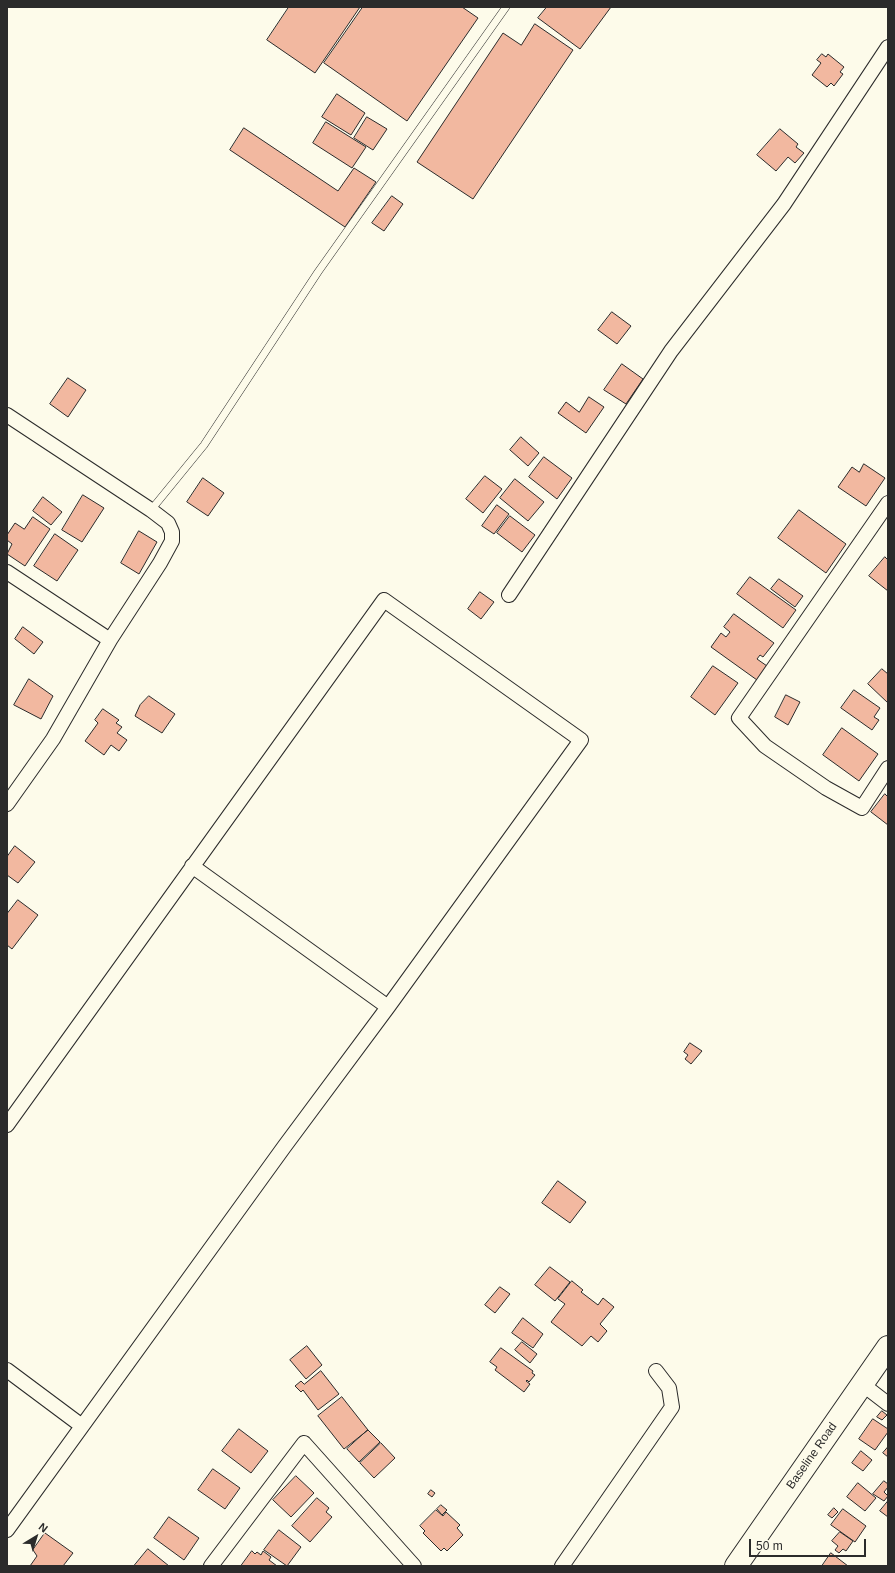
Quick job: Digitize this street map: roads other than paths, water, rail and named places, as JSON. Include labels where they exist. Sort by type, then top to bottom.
[{"type":"main road","name":"Baseline Road","points":[[736,1566],[888,1347]]},
{"type":"street","points":[[509,595],[671,351],[784,204],[888,47]]},
{"type":"street","points":[[7,416],[152,510],[168,523],[172,532],[172,540],[160,563],[110,640],[53,739],[7,804]]},
{"type":"street","points":[[888,503],[739,718],[765,746],[826,788],[862,808],[888,768]]},
{"type":"street","points":[[7,572],[110,640]]},
{"type":"street","points":[[7,1125],[384,600],[580,740],[388,1007],[279,1153],[7,1530]]},
{"type":"street","points":[[192,866],[388,1007]]},
{"type":"street","points":[[7,1370],[82,1426]]},
{"type":"street","points":[[562,1566],[672,1407],[669,1388],[656,1371]]},
{"type":"street","points":[[862,1384],[888,1404]]},
{"type":"street","points":[[211,1566],[304,1443],[414,1566]]},
{"type":"lane","points":[[152,510],[204,445],[322,266],[506,7]]}]
